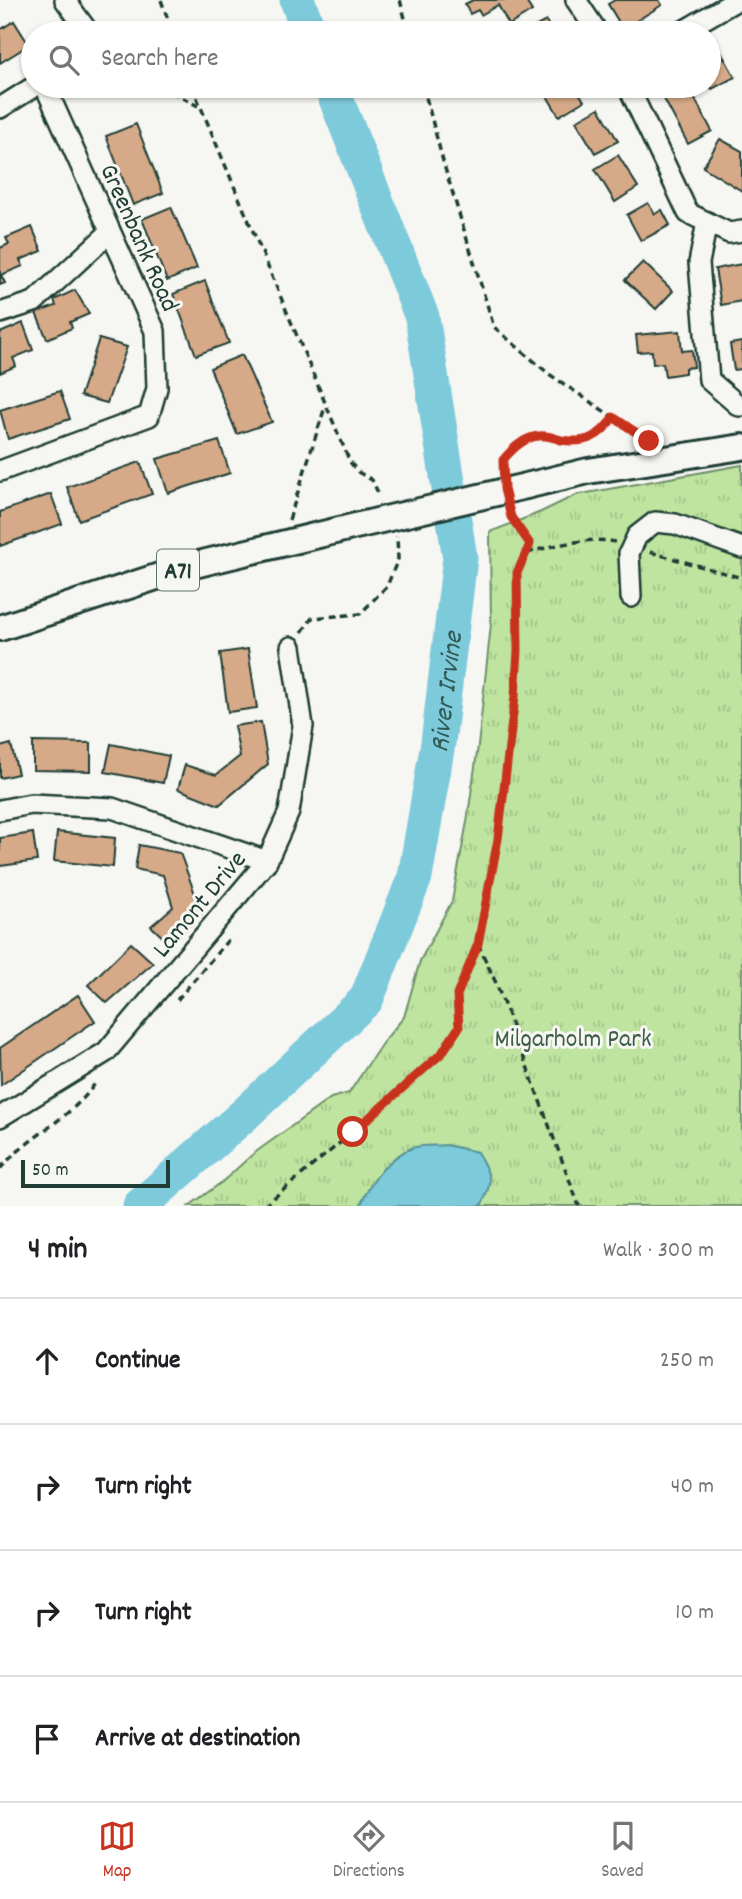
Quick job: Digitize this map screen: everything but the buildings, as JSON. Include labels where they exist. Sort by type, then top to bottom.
[{"type":"main road","name":"A71","points":[[0,628],[190,566],[360,525],[515,483],[742,447]]},
{"type":"street","points":[[65,0],[80,21]]},
{"type":"street","points":[[576,0],[590,21]]},
{"type":"street","points":[[701,21],[737,0]]},
{"type":"street","points":[[0,108],[21,95]]},
{"type":"street","name":"Greenbank Road","points":[[0,471],[149,416],[157,388],[155,331],[50,98]]},
{"type":"street","points":[[634,98],[688,213],[729,233],[742,231]]},
{"type":"street","points":[[707,222],[699,263],[709,380],[742,406]]},
{"type":"street","points":[[0,313],[34,302],[110,232]]},
{"type":"street","points":[[631,597],[629,552],[637,536],[655,522],[675,524],[742,548]]},
{"type":"street","name":"Lamont Drive","points":[[0,1117],[106,1052],[267,861],[289,813],[303,726],[291,648]]},
{"type":"street","points":[[0,810],[31,804],[112,808],[267,861]]},
{"type":"path","points":[[161,0],[169,21]]},
{"type":"path","points":[[400,0],[406,21]]},
{"type":"path","points":[[184,98],[200,107]]},
{"type":"path","points":[[197,98],[350,462],[358,472],[372,480],[383,503]]},
{"type":"path","points":[[426,98],[494,327],[549,374],[649,441]]},
{"type":"path","points":[[282,544],[326,405]]},
{"type":"path","points":[[515,483],[503,460],[523,441],[539,436],[570,441],[589,439],[604,431],[613,417]]},
{"type":"path","points":[[264,1206],[442,1053],[459,1027],[457,995],[478,944],[498,839],[515,696],[518,651],[517,573],[530,544],[511,517],[508,508]]},
{"type":"path","points":[[291,648],[312,618],[360,614],[387,586],[398,559],[397,533]]},
{"type":"path","points":[[478,944],[496,983],[579,1206]]},
{"type":"green space","name":"Milgarholm Park","points":[[742,465],[742,1206],[189,1206],[222,1182],[253,1154],[331,1098],[349,1093],[383,1042],[404,1017],[420,961],[452,901],[467,822],[491,624],[490,532],[576,495]]},
{"type":"water","points":[[446,1145],[477,1152],[482,1160],[488,1173],[489,1184],[481,1206],[360,1206],[374,1180],[403,1152],[416,1147]]},
{"type":"waterway","name":"River Irvine","points":[[297,0],[305,21]]},
{"type":"waterway","name":"River Irvine","points":[[140,1206],[244,1115],[366,1000],[415,877],[438,743],[460,558],[422,317],[336,98]]},
{"type":"route","points":[[353,1132],[442,1053],[459,1027],[457,995],[478,944],[498,839],[515,696],[518,651],[517,573],[530,544],[511,517],[504,489],[503,460],[523,441],[539,436],[570,441],[589,439],[604,431],[613,417],[649,441]]}]
